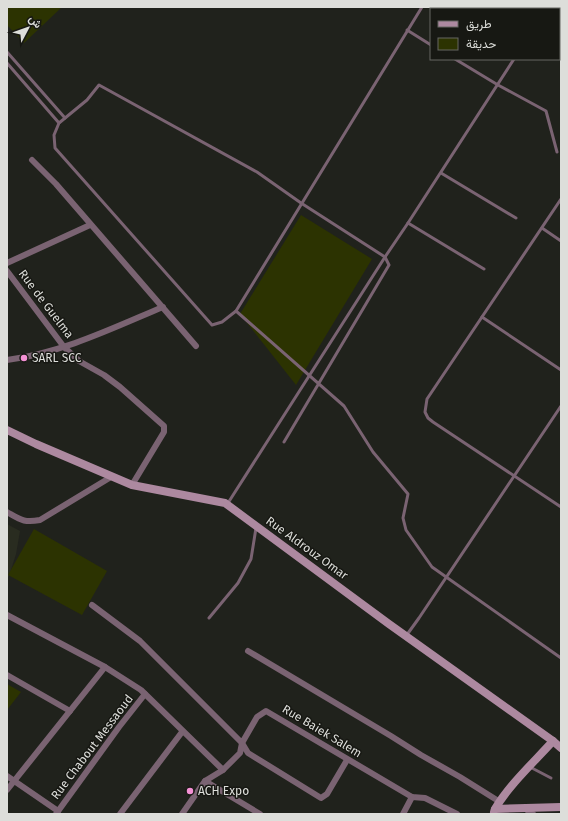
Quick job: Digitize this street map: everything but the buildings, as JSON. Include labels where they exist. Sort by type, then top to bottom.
[{"type":"street","points":[[32,160],[56,184],[196,346]]},
{"type":"street","points":[[7,263],[90,225]]},
{"type":"street","name":"Rue de Guelma","points":[[7,271],[64,347],[79,361],[104,375],[120,387],[164,426],[164,432],[132,485]]},
{"type":"street","points":[[7,360],[64,347],[163,308]]},
{"type":"street","name":"Rue Aldrouz Omar","points":[[7,430],[132,485],[225,503],[406,636],[554,741],[561,748]]},
{"type":"street","points":[[7,512],[29,522],[40,520],[111,477]]},
{"type":"street","points":[[92,605],[140,640],[242,743],[248,753],[321,798],[327,794],[347,760]]},
{"type":"street","points":[[7,615],[105,667],[145,694],[182,732],[223,770]]},
{"type":"street","points":[[248,651],[500,802]]},
{"type":"street","points":[[7,790],[105,667]]},
{"type":"street","points":[[7,675],[70,710]]},
{"type":"street","name":"Rue Chabout Messaoud","points":[[57,813],[145,694]]},
{"type":"street","name":"Rue Baiek Salem","points":[[242,743],[257,717],[266,711],[412,797],[426,798],[457,814]]},
{"type":"street","points":[[120,814],[182,732]]},
{"type":"street","points":[[494,812],[500,802],[554,741]]},
{"type":"street","points":[[182,814],[205,781],[223,770],[240,753],[242,743]]},
{"type":"street","points":[[7,776],[57,813]]},
{"type":"street","points":[[205,781],[260,814]]},
{"type":"street","points":[[402,814],[412,797]]},
{"type":"street","points":[[494,812],[525,811],[561,807]]},
{"type":"street","points":[[525,811],[533,814]]},
{"type":"lane","points":[[284,442],[389,265],[385,257],[301,203],[257,172],[99,85],[86,100],[59,123],[54,135],[55,148],[212,325],[222,322],[236,311],[301,203],[422,7]]},
{"type":"lane","points":[[407,30],[430,44]]},
{"type":"lane","points":[[7,52],[65,118]]},
{"type":"lane","points":[[457,60],[498,85],[546,111],[556,152]]},
{"type":"lane","points":[[227,505],[385,257],[513,60]]},
{"type":"lane","points":[[7,63],[59,123]]},
{"type":"lane","points":[[441,173],[516,218]]},
{"type":"lane","points":[[561,199],[427,399],[425,412],[428,418],[433,422],[561,507]]},
{"type":"lane","points":[[408,223],[484,269]]},
{"type":"lane","points":[[542,228],[561,241]]},
{"type":"lane","points":[[236,311],[344,406],[373,452],[408,494],[403,518],[406,530],[432,567],[561,658]]},
{"type":"lane","points":[[482,317],[561,370]]},
{"type":"lane","points":[[406,636],[561,406]]},
{"type":"lane","points":[[209,618],[242,577],[251,559],[256,526]]},
{"type":"lane","points":[[530,767],[551,778]]},
{"type":"shaded area","points":[[7,524],[20,531],[16,554],[7,578]]},
{"type":"green space","points":[[7,7],[62,7],[24,43],[7,25]]},
{"type":"green space","points":[[301,215],[372,259],[296,385],[240,314]]},
{"type":"green space","points":[[34,529],[107,571],[82,615],[8,575]]},
{"type":"green space","points":[[7,684],[21,692],[7,710]]},
{"type":"place","name":"SARL SCC","points":[[24,358]]},
{"type":"place","name":"ACH Expo","points":[[190,791]]}]
